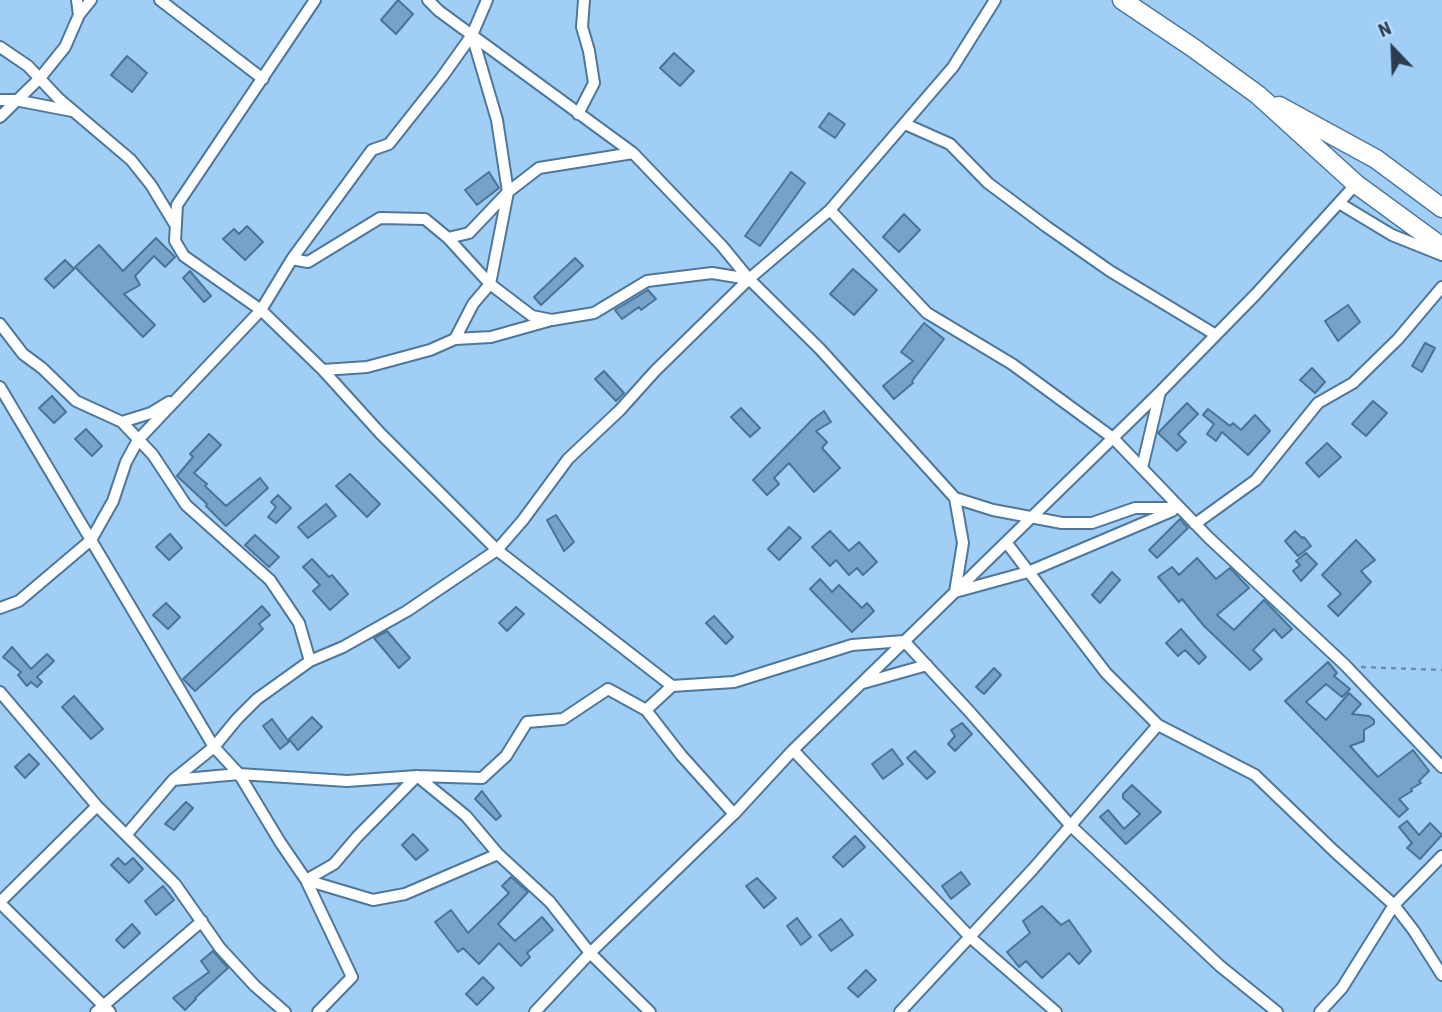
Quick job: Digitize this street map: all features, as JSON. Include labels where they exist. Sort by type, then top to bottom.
[{"type":"highway","points":[[1126,1],[1258,95],[1356,184],[1442,247]]},
{"type":"highway","points":[[1258,95],[1376,159],[1442,208]]},
{"type":"street","points":[[78,0],[79,15]]},
{"type":"street","points":[[0,117],[40,78],[65,47],[79,15],[91,0]]},
{"type":"street","points":[[160,0],[263,79]]},
{"type":"street","points":[[300,0],[313,4],[177,205],[175,241],[184,256],[261,310],[323,370],[380,433],[497,550],[672,686]]},
{"type":"street","points":[[428,0],[633,153],[722,246],[749,279],[820,349],[955,498],[963,543],[955,592]]},
{"type":"street","points":[[0,608],[19,601],[91,540],[113,501],[126,462],[138,440],[261,310],[292,259],[372,150],[389,144],[442,78],[472,35],[487,0]]},
{"type":"street","points":[[578,114],[594,83],[582,27],[584,0]]},
{"type":"street","points":[[127,834],[173,780],[214,747],[257,699],[310,661],[379,628],[497,550],[568,459],[749,279],[830,210],[953,67],[996,0]]},
{"type":"street","points":[[455,339],[473,304],[490,284],[508,192],[497,120],[472,35]]},
{"type":"street","points":[[0,47],[28,66],[72,111],[131,160],[151,185],[174,223]]},
{"type":"street","points":[[0,100],[15,100],[72,111]]},
{"type":"street","points":[[905,124],[950,144],[988,183],[1047,227],[1110,271],[1216,335]]},
{"type":"street","points":[[448,238],[468,233],[508,192],[539,168],[633,153]]},
{"type":"street","points":[[535,1012],[590,953],[734,814],[793,750],[1161,391],[1356,184]]},
{"type":"street","points":[[1339,203],[1392,235],[1442,255]]},
{"type":"street","points":[[830,210],[927,313],[1012,365],[1112,438],[1195,524],[1345,666],[1442,767]]},
{"type":"street","points":[[292,259],[308,262],[380,218],[425,219],[448,238],[490,284],[531,316],[552,320]]},
{"type":"street","points":[[323,370],[367,367],[430,350],[455,339],[491,337],[552,320],[594,313],[647,281],[712,274],[749,279]]},
{"type":"street","points":[[1195,524],[1256,480],[1318,403],[1353,383],[1398,339],[1442,287]]},
{"type":"street","points":[[0,325],[23,354],[75,401],[122,422],[153,455],[186,505],[270,579],[299,623],[310,661]]},
{"type":"street","points":[[0,387],[214,747],[239,774],[306,880],[352,977],[318,1012]]},
{"type":"street","points":[[1142,468],[1161,391]]},
{"type":"street","points":[[122,422],[151,413],[180,395]]},
{"type":"street","points":[[955,498],[1062,523],[1092,523],[1135,508],[1179,508]]},
{"type":"street","points":[[955,592],[1028,572],[1179,508]]},
{"type":"street","points":[[1006,542],[1106,673],[1158,725],[1255,775],[1394,905],[1442,975]]},
{"type":"street","points":[[646,710],[672,686],[734,682],[852,645],[904,641]]},
{"type":"street","points":[[904,641],[1071,826],[1220,966],[1277,1012]]},
{"type":"street","points":[[860,684],[927,665]]},
{"type":"street","points":[[173,780],[239,774],[347,781],[417,776],[482,778],[506,756],[527,722],[564,719],[608,689],[646,710],[681,755],[734,814]]},
{"type":"street","points":[[0,692],[97,806],[175,884],[220,948],[255,986],[285,1012]]},
{"type":"street","points":[[900,1012],[971,938],[1158,725]]},
{"type":"street","points":[[793,750],[971,938],[1056,1012]]},
{"type":"street","points":[[417,776],[466,816],[498,854],[550,902],[590,953],[650,1012]]},
{"type":"street","points":[[306,880],[334,864],[417,776]]},
{"type":"street","points":[[97,806],[0,902],[103,1010],[202,921]]},
{"type":"street","points":[[306,880],[373,900],[405,894],[498,854]]},
{"type":"street","points":[[1320,1012],[1342,989],[1394,905],[1442,856]]},
{"type":"path","points":[[1345,666],[1442,670]]},
{"type":"building","points":[[398,0],[413,14],[396,34],[381,20]]},
{"type":"building","points":[[674,53],[694,71],[680,86],[660,68]]},
{"type":"building","points":[[127,56],[147,73],[132,92],[111,75]]},
{"type":"building","points":[[829,113],[845,124],[835,138],[819,127]]},
{"type":"building","points":[[489,172],[499,188],[477,205],[465,190]]},
{"type":"building","points":[[791,172],[805,183],[760,246],[745,236]]},
{"type":"building","points":[[904,214],[920,230],[899,252],[883,237]]},
{"type":"building","points":[[247,226],[263,242],[245,260],[223,239],[234,229],[239,234]]},
{"type":"building","points":[[156,238],[175,257],[165,267],[154,256],[135,276],[140,285],[124,294],[155,325],[143,337],[75,267],[99,245],[123,271]]},
{"type":"building","points":[[575,258],[583,266],[541,305],[534,297]]},
{"type":"building","points":[[65,260],[74,269],[54,288],[45,279]]},
{"type":"building","points":[[853,269],[877,290],[854,315],[830,294]]},
{"type":"building","points":[[190,271],[211,296],[204,302],[183,278]]},
{"type":"building","points":[[648,290],[656,299],[622,319],[615,310]]},
{"type":"building","points":[[1348,305],[1360,322],[1338,341],[1325,321]]},
{"type":"building","points":[[924,323],[944,339],[913,383],[894,399],[883,386],[913,361],[901,352]]},
{"type":"building","points":[[1425,343],[1435,348],[1422,372],[1412,366]]},
{"type":"building","points":[[1312,368],[1325,382],[1315,393],[1300,380]]},
{"type":"building","points":[[604,371],[624,393],[616,401],[595,379]]},
{"type":"building","points":[[52,396],[66,412],[54,423],[39,408]]},
{"type":"building","points":[[1373,401],[1387,413],[1366,436],[1352,424]]},
{"type":"building","points":[[1187,403],[1198,414],[1178,434],[1186,442],[1177,451],[1158,433]]},
{"type":"building","points":[[741,408],[760,428],[750,437],[731,417]]},
{"type":"building","points":[[1208,409],[1230,426],[1233,423],[1241,430],[1255,415],[1270,431],[1248,455],[1222,432],[1216,441],[1207,434],[1214,424],[1203,415]]},
{"type":"building","points":[[824,411],[831,422],[816,431],[827,442],[822,448],[840,468],[814,492],[789,463],[774,478],[779,484],[767,495],[753,480]]},
{"type":"building","points":[[86,429],[102,446],[92,456],[75,439]]},
{"type":"building","points":[[209,434],[221,445],[194,473],[226,506],[260,478],[268,488],[226,526],[177,476],[193,457],[190,454]]},
{"type":"building","points":[[1327,443],[1341,457],[1319,477],[1306,463]]},
{"type":"building","points":[[350,474],[380,504],[367,517],[336,486]]},
{"type":"building","points":[[278,495],[291,508],[276,523],[268,517],[276,507],[271,502]]},
{"type":"building","points":[[326,504],[336,516],[308,538],[298,527]]},
{"type":"building","points":[[556,515],[574,542],[564,551],[547,520]]},
{"type":"building","points":[[1180,519],[1188,528],[1157,558],[1149,550]]},
{"type":"building","points":[[789,527],[801,538],[779,560],[768,549]]},
{"type":"building","points":[[830,531],[849,551],[859,542],[877,562],[863,575],[857,568],[849,575],[836,560],[830,566],[812,547]]},
{"type":"building","points":[[1295,531],[1311,546],[1298,556],[1285,541]]},
{"type":"building","points":[[170,534],[182,548],[169,560],[156,547]]},
{"type":"building","points":[[255,535],[279,557],[269,567],[245,545]]},
{"type":"building","points":[[1356,540],[1375,560],[1361,571],[1371,582],[1338,616],[1328,606],[1341,594],[1322,575]]},
{"type":"building","points":[[1306,553],[1317,564],[1301,581],[1293,571],[1300,565],[1296,561]]},
{"type":"building","points":[[1197,558],[1216,579],[1230,568],[1249,588],[1217,615],[1234,630],[1264,600],[1292,629],[1282,638],[1274,629],[1253,650],[1262,659],[1250,670],[1204,626],[1182,599],[1179,602],[1158,577],[1172,567],[1179,575]]},
{"type":"building","points":[[312,559],[329,577],[332,575],[348,594],[330,610],[313,591],[320,585],[303,567]]},
{"type":"building","points":[[1112,572],[1120,580],[1100,603],[1092,595]]},
{"type":"building","points":[[820,579],[832,592],[839,585],[862,608],[867,603],[874,611],[852,632],[810,589]]},
{"type":"building","points":[[166,603],[180,617],[168,629],[153,615]]},
{"type":"building","points":[[262,606],[270,615],[259,624],[263,629],[195,691],[183,679]]},
{"type":"building","points":[[516,607],[524,614],[507,631],[499,623]]},
{"type":"building","points":[[714,616],[733,637],[726,644],[706,623]]},
{"type":"building","points":[[1181,629],[1206,657],[1199,664],[1185,650],[1178,656],[1166,643]]},
{"type":"building","points":[[387,631],[410,658],[399,668],[374,638]]},
{"type":"building","points":[[12,647],[31,669],[47,654],[54,661],[37,677],[42,682],[37,687],[31,682],[27,686],[18,675],[21,672],[3,657]]},
{"type":"building","points":[[1328,662],[1337,673],[1334,676],[1350,689],[1342,697],[1326,684],[1306,702],[1326,720],[1349,693],[1361,704],[1352,714],[1369,716],[1374,720],[1374,724],[1364,730],[1364,741],[1350,746],[1378,777],[1413,750],[1429,771],[1419,781],[1421,783],[1399,799],[1408,809],[1399,817],[1285,701]]},
{"type":"building","points":[[994,668],[1001,675],[984,694],[976,687]]},
{"type":"building","points":[[74,696],[103,729],[91,739],[62,707]]},
{"type":"building","points":[[312,717],[322,727],[298,750],[289,739]]},
{"type":"building","points":[[272,719],[289,742],[280,749],[263,726]]},
{"type":"building","points":[[962,723],[972,734],[955,751],[948,744],[955,736],[951,730]]},
{"type":"building","points":[[892,749],[903,764],[883,779],[872,764]]},
{"type":"building","points":[[915,751],[935,772],[927,779],[907,758]]},
{"type":"building","points":[[29,754],[39,764],[25,778],[15,767]]},
{"type":"building","points":[[1132,785],[1161,812],[1126,844],[1100,817],[1108,810],[1124,829],[1140,814],[1123,798],[1123,794]]},
{"type":"building","points":[[482,791],[501,816],[496,820],[475,799]]},
{"type":"building","points":[[186,802],[193,808],[174,830],[165,824]]},
{"type":"building","points":[[1407,821],[1419,835],[1430,823],[1442,835],[1420,859],[1407,848],[1412,843],[1399,827]]},
{"type":"building","points":[[413,834],[428,850],[416,860],[402,845]]},
{"type":"building","points":[[855,836],[865,847],[843,867],[833,857]]},
{"type":"building","points":[[118,858],[125,865],[133,858],[143,869],[129,883],[111,865]]},
{"type":"building","points":[[961,872],[970,884],[951,899],[942,886]]},
{"type":"building","points":[[511,877],[528,892],[498,924],[515,941],[542,917],[553,930],[527,953],[530,957],[521,966],[499,943],[479,964],[463,948],[458,952],[435,922],[451,910],[468,933],[509,893],[502,886]]},
{"type":"building","points":[[757,878],[776,898],[764,908],[746,886]]},
{"type":"building","points":[[163,886],[174,900],[156,915],[145,901]]},
{"type":"building","points":[[1042,906],[1061,925],[1069,920],[1091,951],[1079,964],[1069,953],[1042,978],[1026,961],[1019,967],[1007,952],[1030,933],[1023,921]]},
{"type":"building","points":[[797,918],[811,937],[801,945],[787,926]]},
{"type":"building","points":[[841,919],[853,935],[831,951],[819,935]]},
{"type":"building","points":[[132,924],[140,933],[124,948],[116,940]]},
{"type":"building","points":[[213,951],[228,968],[185,1010],[173,998],[209,972],[201,961]]},
{"type":"building","points":[[866,970],[876,980],[858,997],[848,988]]},
{"type":"building","points":[[483,977],[494,988],[477,1005],[466,994]]}]
